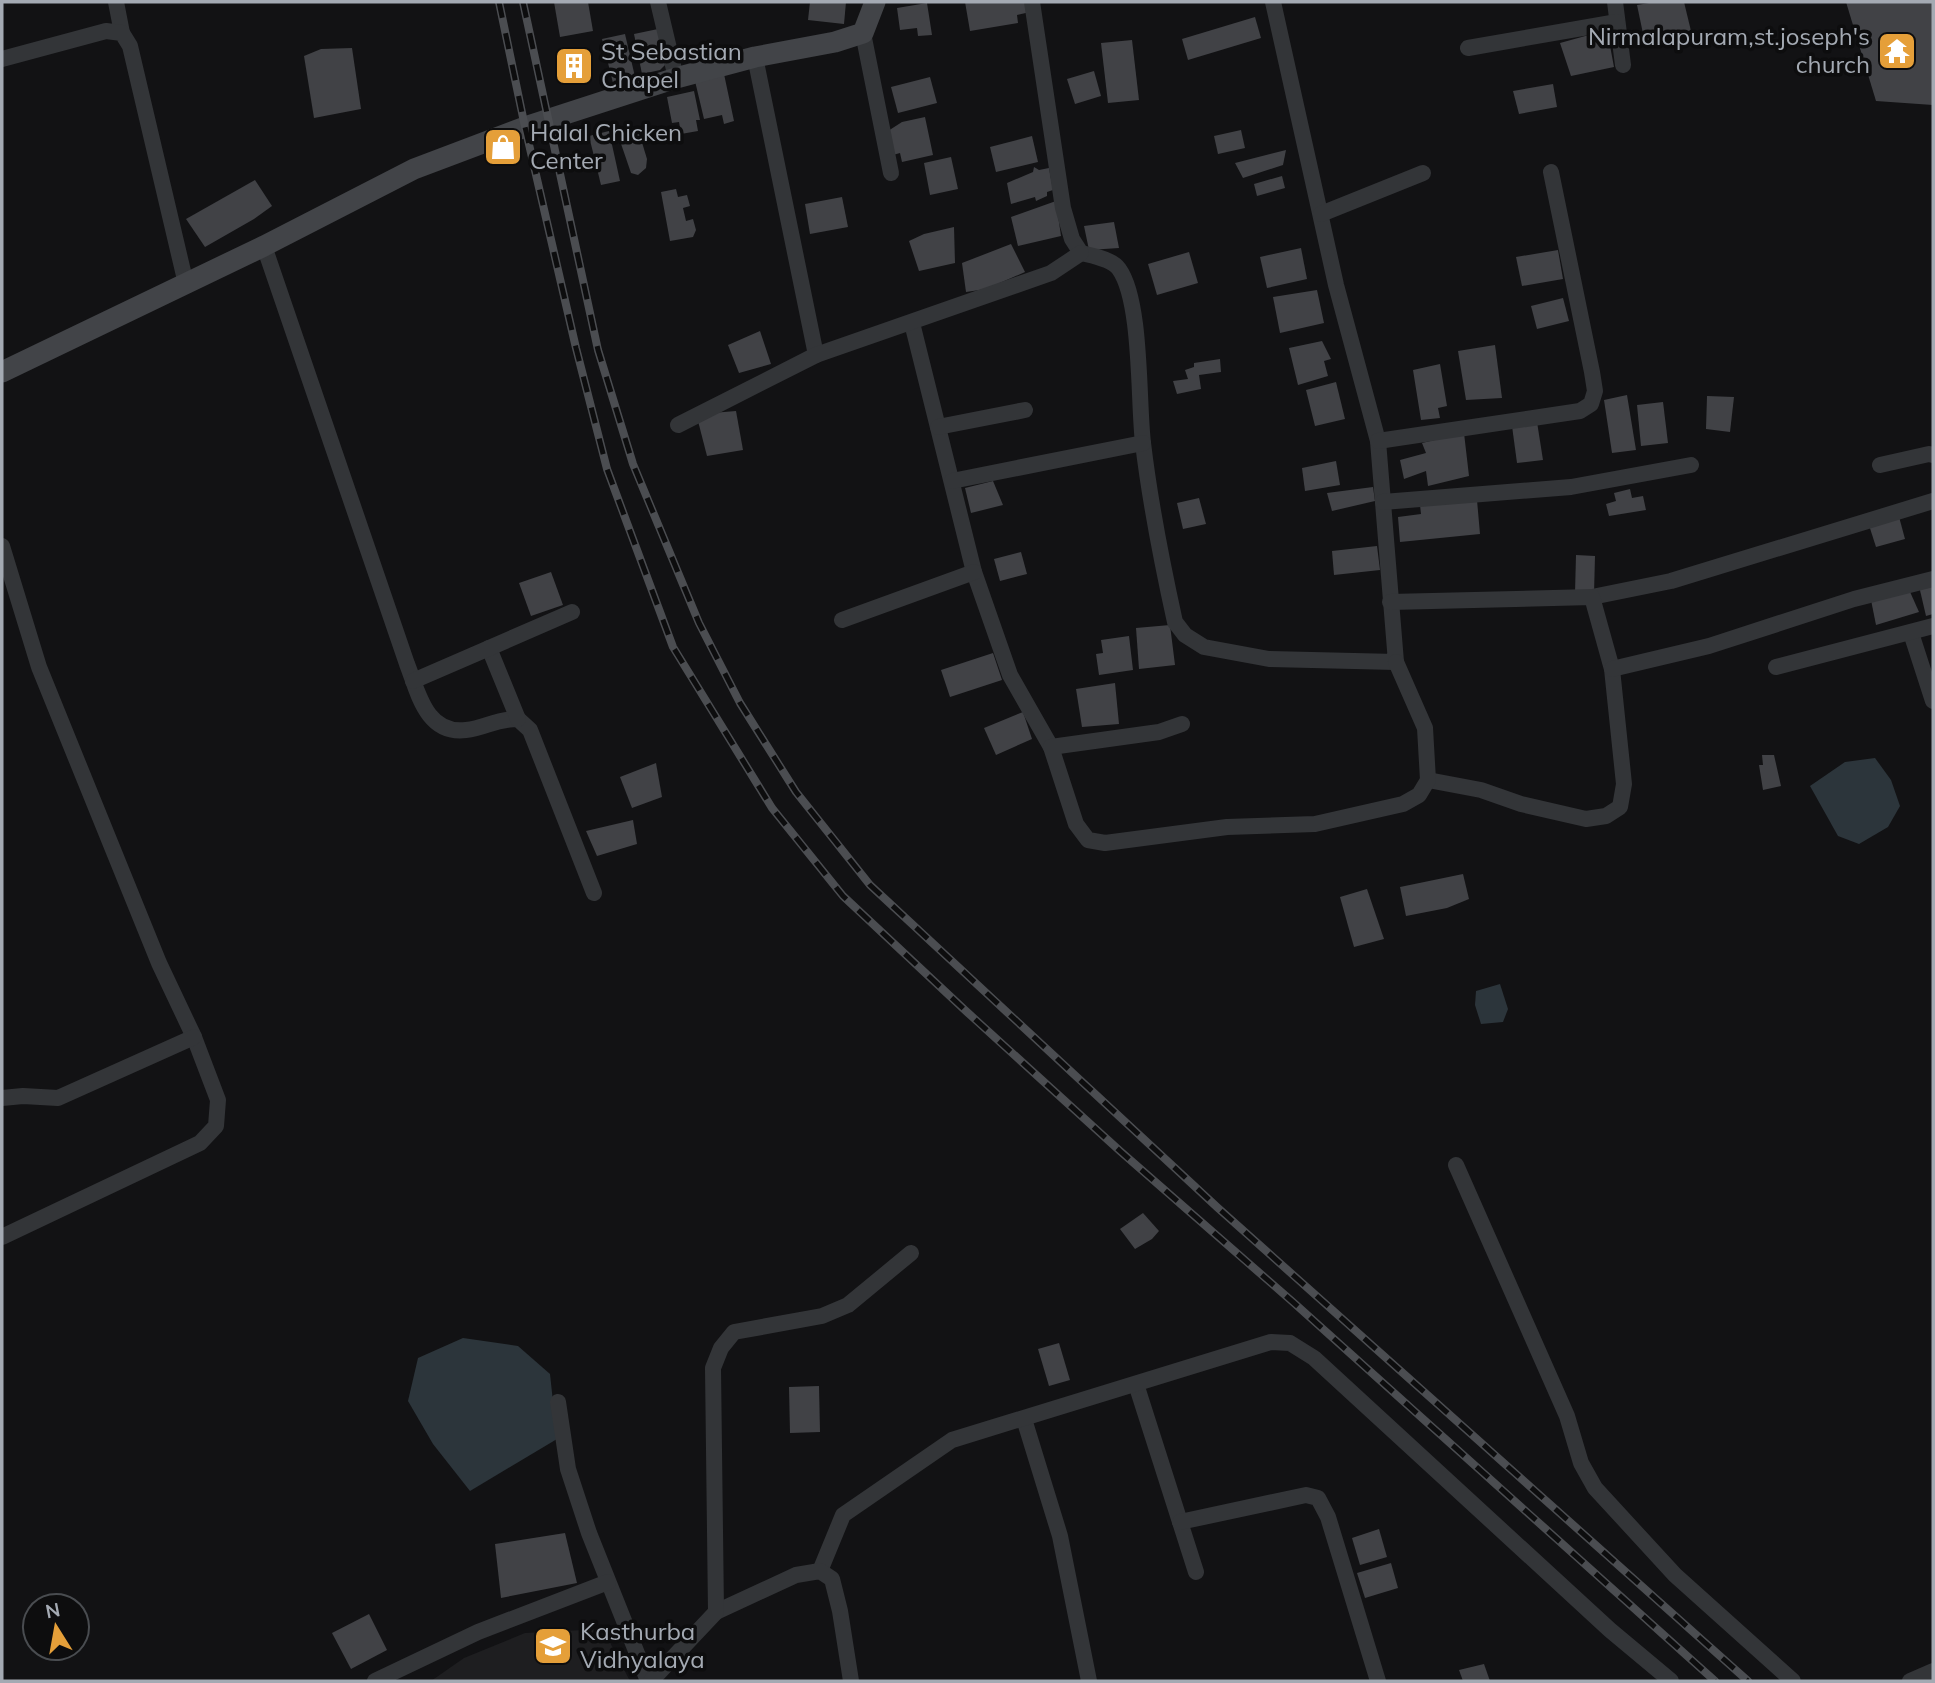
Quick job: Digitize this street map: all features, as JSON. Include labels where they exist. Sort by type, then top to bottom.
[{"type":"street","points":[[116,2],[122,33],[130,46],[186,284]]},
{"type":"street","points":[[658,2],[676,78]]},
{"type":"street","points":[[876,2],[863,33],[891,173]]},
{"type":"street","points":[[1032,2],[1063,208],[1072,239],[1081,253],[1103,259],[1118,267],[1127,284],[1135,328],[1143,443],[1175,622],[1185,635],[1204,647],[1269,659],[1396,662]]},
{"type":"street","points":[[912,323],[974,572],[1010,675],[1051,747],[1076,824],[1088,839],[1105,843],[1227,827],[1315,824],[1403,803],[1419,795],[1428,780],[1425,728],[1396,662],[1378,441],[1336,285],[1273,2]]},
{"type":"street","points":[[1615,2],[1623,65]]},
{"type":"street","points":[[1468,48],[1617,22]]},
{"type":"street","points":[[2,59],[106,31],[122,33]]},
{"type":"street","points":[[2,372],[264,246],[414,169],[525,127],[676,78],[755,57],[835,42],[863,33]]},
{"type":"street","points":[[755,57],[816,355]]},
{"type":"street","points":[[1378,441],[1580,411],[1591,404],[1595,391],[1592,372],[1551,172]]},
{"type":"street","points":[[1321,214],[1423,173]]},
{"type":"street","points":[[264,246],[413,681],[428,716],[444,729],[466,730],[501,719],[518,719]]},
{"type":"street","points":[[678,425],[816,355],[1051,273],[1081,253]]},
{"type":"street","points":[[938,426],[1025,410]]},
{"type":"street","points":[[952,481],[1143,443]]},
{"type":"street","points":[[1880,465],[1933,455]]},
{"type":"street","points":[[1383,502],[1570,487],[1691,464]]},
{"type":"street","points":[[1390,602],[1592,597],[1671,581],[1933,501]]},
{"type":"street","points":[[2,546],[39,667],[159,964],[194,1037],[218,1100],[216,1126],[200,1143],[2,1237]]},
{"type":"street","points":[[842,620],[974,572]]},
{"type":"street","points":[[1612,669],[1709,646],[1854,599],[1933,579]]},
{"type":"street","points":[[1428,780],[1481,790],[1521,804],[1586,819],[1606,816],[1620,807],[1624,785],[1612,669],[1592,597]]},
{"type":"street","points":[[413,681],[572,612]]},
{"type":"street","points":[[1776,667],[1933,626]]},
{"type":"street","points":[[1910,633],[1933,701]]},
{"type":"street","points":[[489,648],[518,719],[530,730],[594,893]]},
{"type":"street","points":[[1051,747],[1159,732],[1182,724]]},
{"type":"street","points":[[2,1098],[58,1098],[194,1037]]},
{"type":"street","points":[[1456,1165],[1567,1416],[1581,1463],[1595,1488],[1675,1575],[1793,1681]]},
{"type":"street","points":[[716,1612],[713,1367],[721,1348],[734,1332],[822,1317],[848,1304],[911,1253]]},
{"type":"street","points":[[820,1571],[843,1515],[952,1440],[1271,1342],[1290,1343],[1314,1358],[1610,1630],[1671,1681]]},
{"type":"street","points":[[1136,1384],[1196,1572]]},
{"type":"street","points":[[558,1402],[568,1469],[589,1533],[650,1681],[716,1612],[796,1575],[820,1571],[832,1578],[851,1681]]},
{"type":"street","points":[[1024,1419],[1060,1536],[1089,1681]]},
{"type":"street","points":[[1180,1522],[1306,1495],[1318,1498],[1328,1517],[1378,1681]]},
{"type":"street","points":[[375,1681],[478,1632],[608,1582]]},
{"type":"street","points":[[1910,1681],[1933,1671]]},
{"type":"shaded area","points":[[1875,758],[1891,780],[1900,806],[1888,827],[1859,844],[1838,836],[1810,786],[1845,762]]},
{"type":"shaded area","points":[[1500,984],[1508,1009],[1503,1022],[1481,1024],[1475,1005],[1476,991]]},
{"type":"shaded area","points":[[463,1338],[518,1346],[550,1374],[557,1439],[470,1491],[433,1444],[408,1401],[418,1358]]},
{"type":"shaded area","name":"Kasthurba Vidhyalaya","points":[[603,1629],[630,1681],[431,1681],[464,1658],[525,1633]]},
{"type":"building","points":[[554,2],[588,2],[593,31],[560,37]]},
{"type":"building","points":[[810,2],[846,2],[844,24],[808,20]]},
{"type":"building","points":[[965,2],[1028,2],[1030,12],[1017,15],[1018,23],[970,31]]},
{"type":"building","points":[[1684,2],[1691,31],[1645,43],[1637,5]]},
{"type":"building","name":"Nirmalapuram,st.joseph's church","points":[[1846,2],[1933,2],[1933,105],[1876,101]]},
{"type":"building","points":[[927,3],[932,35],[918,36],[917,28],[900,30],[897,8]]},
{"type":"building","points":[[1255,17],[1261,38],[1188,60],[1182,39]]},
{"type":"building","points":[[658,29],[665,65],[660,70],[642,74],[634,34]]},
{"type":"building","points":[[1607,30],[1614,67],[1571,76],[1560,43]]},
{"type":"building","points":[[625,34],[636,81],[614,87],[602,39]]},
{"type":"building","points":[[1132,40],[1139,100],[1108,103],[1101,43]]},
{"type":"building","points":[[352,48],[361,109],[314,118],[304,56],[321,49]]},
{"type":"building","name":"St Sebastian Chapel","points":[[577,58],[580,73],[571,76],[568,60]]},
{"type":"building","points":[[1094,71],[1101,96],[1075,104],[1067,79]]},
{"type":"building","points":[[724,74],[734,121],[724,124],[722,115],[704,119],[695,81]]},
{"type":"building","points":[[930,77],[937,103],[898,113],[891,87]]},
{"type":"building","points":[[1553,84],[1557,107],[1519,114],[1513,91]]},
{"type":"building","points":[[694,91],[700,120],[696,120],[698,131],[681,134],[679,122],[672,123],[667,97]]},
{"type":"building","points":[[925,117],[933,155],[902,162],[900,153],[893,155],[888,131],[902,122]]},
{"type":"building","points":[[637,126],[647,159],[646,168],[638,175],[631,173],[617,132]]},
{"type":"building","points":[[1241,130],[1245,148],[1218,154],[1214,136]]},
{"type":"building","points":[[609,131],[620,181],[601,185],[589,136]]},
{"type":"building","points":[[1032,136],[1038,162],[996,172],[990,147]]},
{"type":"building","points":[[1286,150],[1283,165],[1243,178],[1235,163]]},
{"type":"building","points":[[951,157],[958,189],[930,195],[924,163]]},
{"type":"building","points":[[1034,167],[1039,170],[1049,168],[1053,190],[1036,201],[1035,197],[1011,204],[1007,183],[1033,172]]},
{"type":"building","points":[[1282,176],[1285,188],[1257,196],[1254,184]]},
{"type":"building","points":[[255,180],[272,206],[205,247],[186,219]]},
{"type":"building","points":[[676,189],[678,197],[687,195],[690,206],[683,208],[686,221],[693,219],[696,230],[693,237],[670,241],[661,192]]},
{"type":"building","points":[[842,197],[848,227],[810,234],[805,204]]},
{"type":"building","points":[[1056,201],[1061,236],[1018,246],[1011,217]]},
{"type":"building","points":[[1114,222],[1119,248],[1089,250],[1084,226]]},
{"type":"building","points":[[954,227],[955,263],[919,271],[909,241],[924,234]]},
{"type":"building","points":[[1011,244],[1025,272],[986,289],[966,292],[962,263]]},
{"type":"building","points":[[1301,248],[1307,279],[1267,288],[1260,257]]},
{"type":"building","points":[[1558,250],[1563,279],[1522,286],[1516,257]]},
{"type":"building","points":[[1189,252],[1198,283],[1157,295],[1148,264]]},
{"type":"building","points":[[1317,290],[1324,323],[1280,333],[1273,297]]},
{"type":"building","points":[[1563,298],[1569,321],[1537,329],[1531,306]]},
{"type":"building","points":[[760,331],[771,364],[739,373],[728,345]]},
{"type":"building","points":[[1322,341],[1331,359],[1324,361],[1328,376],[1298,385],[1289,348]]},
{"type":"building","points":[[1495,345],[1502,398],[1466,400],[1458,351]]},
{"type":"building","points":[[1220,359],[1221,372],[1199,375],[1201,389],[1177,394],[1173,381],[1188,379],[1185,370],[1194,367],[1194,363]]},
{"type":"building","points":[[1440,364],[1447,406],[1438,408],[1440,418],[1421,420],[1413,370]]},
{"type":"building","points":[[1336,382],[1345,419],[1315,426],[1306,390]]},
{"type":"building","points":[[1627,395],[1636,450],[1612,453],[1604,400]]},
{"type":"building","points":[[1707,396],[1734,397],[1730,432],[1706,429]]},
{"type":"building","points":[[1663,402],[1668,443],[1641,446],[1637,405]]},
{"type":"building","points":[[736,411],[743,450],[707,456],[698,421],[712,413]]},
{"type":"building","points":[[1537,422],[1543,460],[1517,463],[1512,426]]},
{"type":"building","points":[[1464,433],[1469,476],[1428,486],[1426,471],[1404,479],[1400,460],[1426,453],[1422,443]]},
{"type":"building","points":[[1336,461],[1340,485],[1305,491],[1302,468]]},
{"type":"building","points":[[993,481],[1003,505],[971,513],[965,488]]},
{"type":"building","points":[[1373,487],[1375,501],[1332,511],[1327,493]]},
{"type":"building","points":[[1630,489],[1632,498],[1643,496],[1646,510],[1609,516],[1606,504],[1616,501],[1614,493]]},
{"type":"building","points":[[1199,498],[1206,524],[1183,529],[1177,503]]},
{"type":"building","points":[[1477,500],[1480,534],[1400,542],[1398,517],[1421,514],[1420,505]]},
{"type":"building","points":[[1898,513],[1905,539],[1876,547],[1868,522]]},
{"type":"building","points":[[1377,546],[1380,570],[1334,575],[1332,551]]},
{"type":"building","points":[[1021,552],[1027,574],[1000,581],[994,559]]},
{"type":"building","points":[[1576,555],[1595,556],[1594,594],[1575,593]]},
{"type":"building","points":[[551,572],[563,605],[531,616],[519,583]]},
{"type":"building","points":[[1933,583],[1933,614],[1926,616],[1919,586]]},
{"type":"building","points":[[1907,585],[1919,612],[1876,625],[1871,600]]},
{"type":"building","points":[[1170,625],[1175,665],[1139,669],[1136,628]]},
{"type":"building","points":[[1129,636],[1133,670],[1099,675],[1096,654],[1103,653],[1101,640]]},
{"type":"building","points":[[993,653],[1002,680],[950,697],[941,670]]},
{"type":"building","points":[[1115,683],[1119,724],[1082,727],[1076,689]]},
{"type":"building","points":[[1023,712],[1032,739],[996,755],[984,728]]},
{"type":"building","points":[[1762,755],[1774,755],[1781,786],[1763,790],[1759,765],[1763,765]]},
{"type":"building","points":[[656,763],[662,797],[632,808],[620,777]]},
{"type":"building","points":[[633,820],[637,844],[597,856],[586,831]]},
{"type":"building","points":[[1463,874],[1469,899],[1447,908],[1406,916],[1400,887]]},
{"type":"building","points":[[1367,889],[1384,939],[1354,947],[1340,897]]},
{"type":"building","points":[[1143,1213],[1159,1231],[1152,1239],[1135,1249],[1120,1229]]},
{"type":"building","points":[[1059,1343],[1070,1380],[1049,1386],[1038,1349]]},
{"type":"building","points":[[819,1386],[820,1432],[790,1433],[789,1387]]},
{"type":"building","points":[[1379,1529],[1387,1557],[1360,1565],[1352,1538]]},
{"type":"building","points":[[565,1533],[577,1583],[501,1598],[495,1544]]},
{"type":"building","points":[[1391,1563],[1398,1588],[1365,1598],[1357,1573]]},
{"type":"building","points":[[369,1614],[387,1650],[351,1669],[332,1633]]},
{"type":"building","points":[[1484,1664],[1490,1681],[1463,1681],[1459,1670]]},
{"type":"railway","points":[[499,2],[576,348],[607,469],[673,647],[772,808],[843,896],[967,1012],[1715,1681]]},
{"type":"railway","points":[[523,2],[598,350],[633,464],[699,623],[740,703],[796,792],[870,885],[1218,1208],[1748,1681]]},
{"type":"place","name":"Nirmalapuram,st.joseph's church","points":[[1897,51]]},
{"type":"place","name":"St Sebastian Chapel","points":[[574,66]]},
{"type":"place","name":"Halal Chicken Center","points":[[503,147]]},
{"type":"place","name":"Kasthurba Vidhyalaya","points":[[553,1646]]}]
